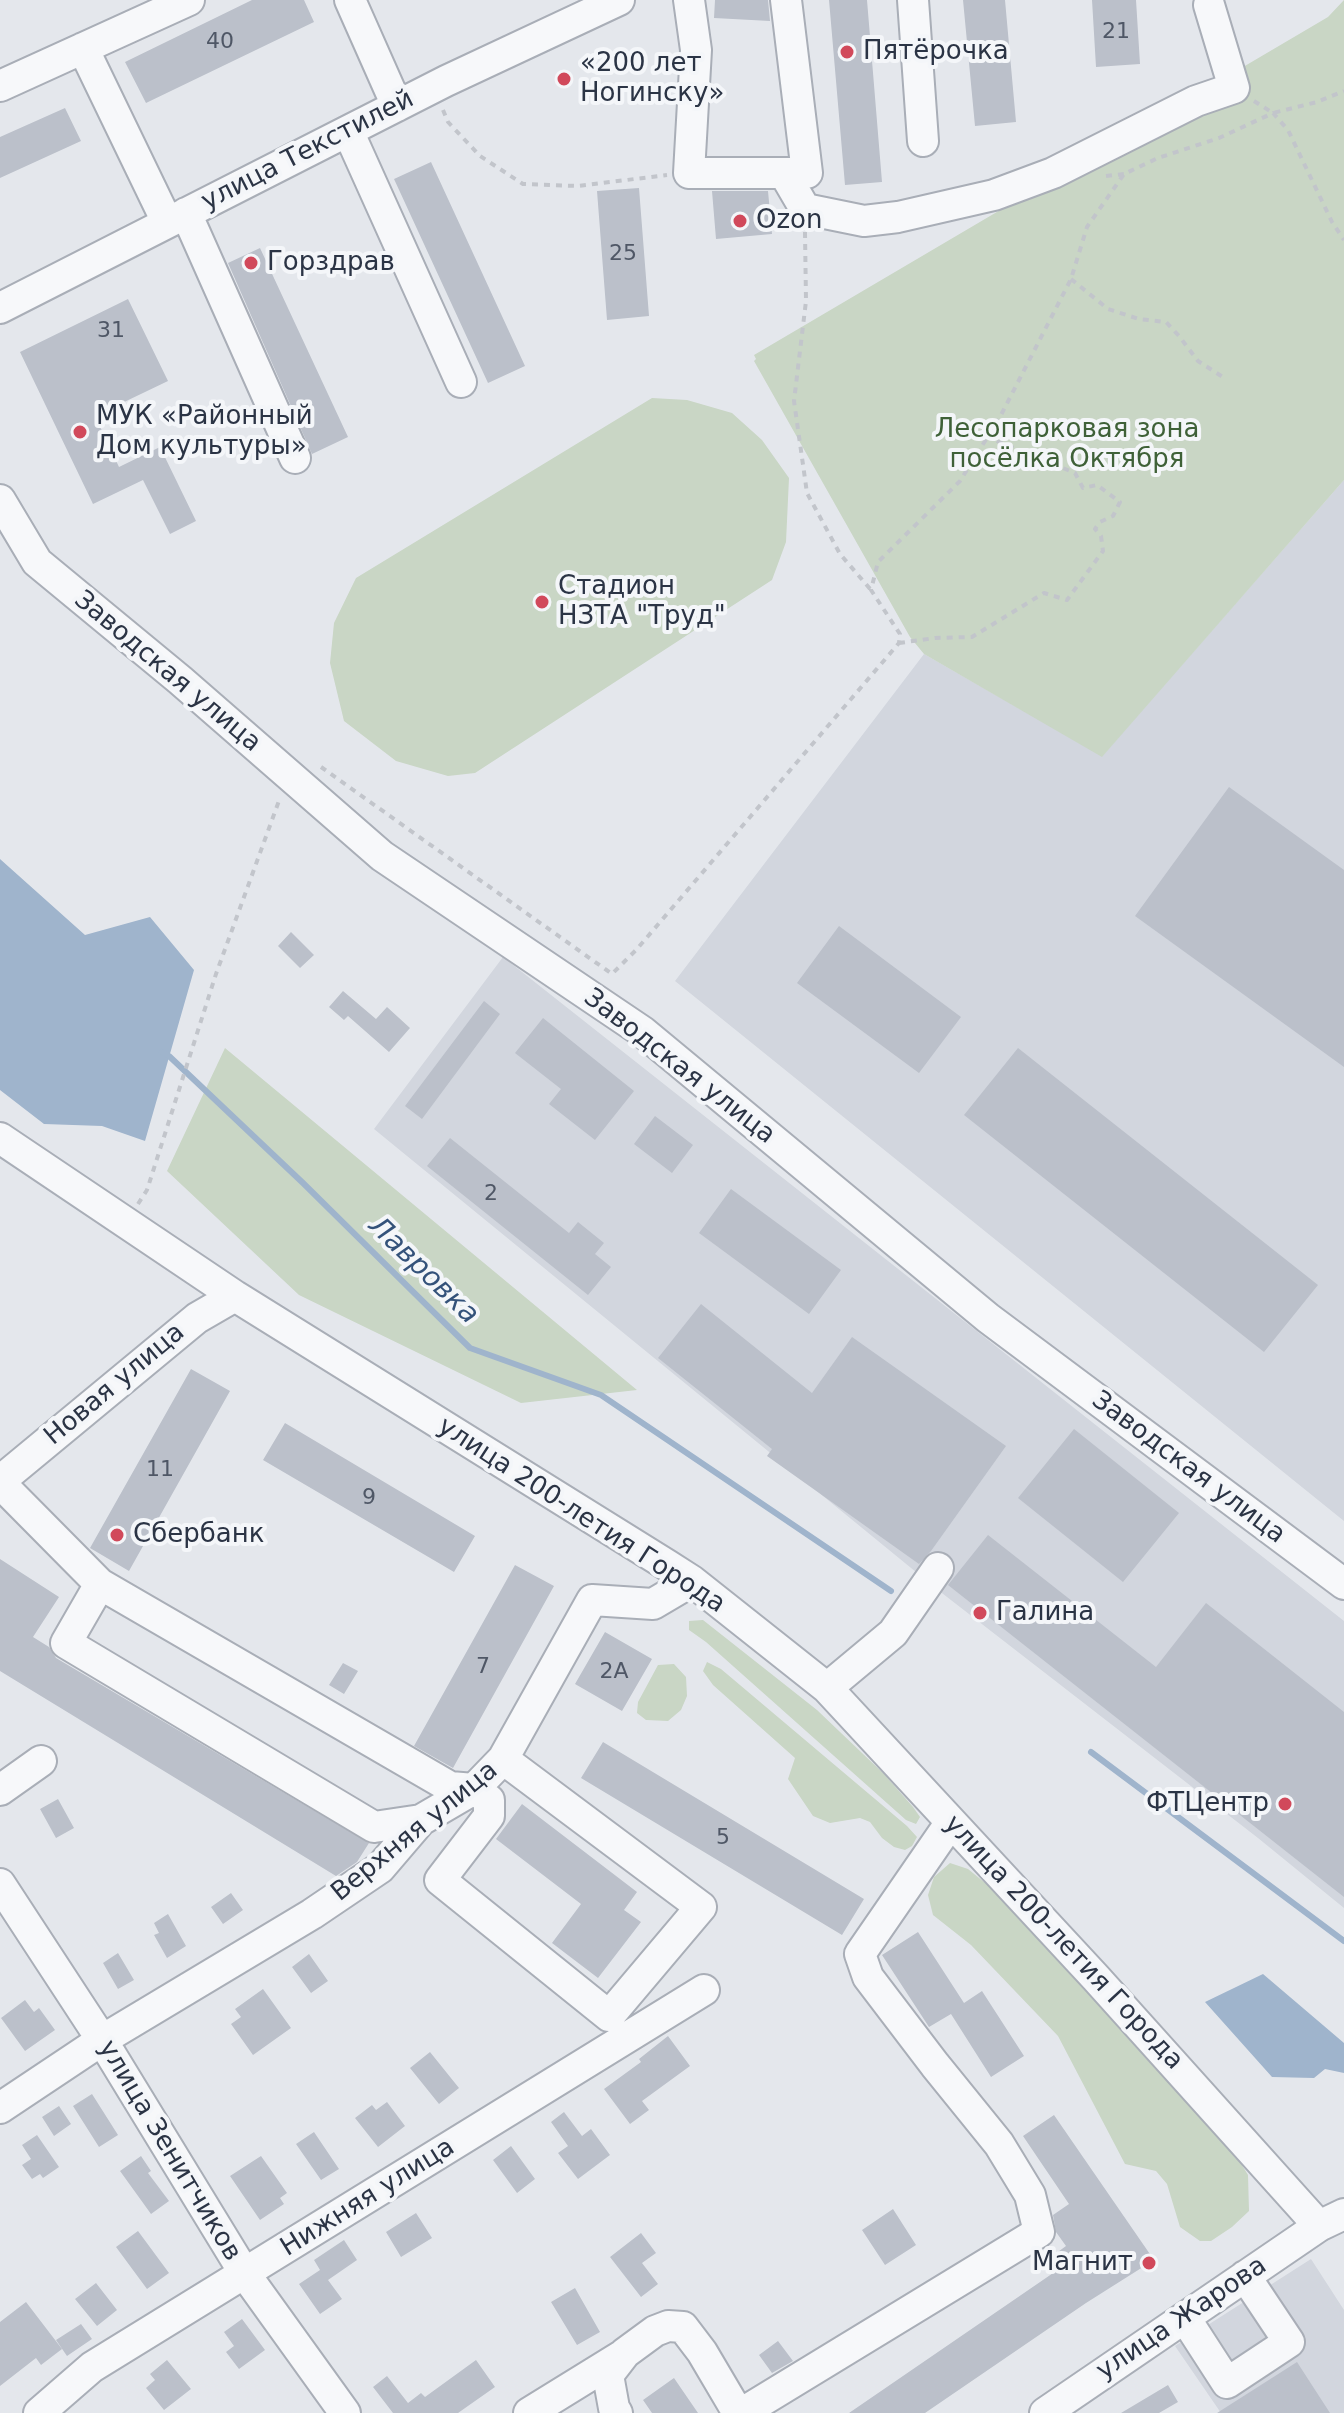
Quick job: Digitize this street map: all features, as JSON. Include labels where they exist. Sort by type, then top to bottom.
[{"type":"street","points":[[0,86],[189,0]]},
{"type":"street","points":[[350,0],[397,106]]},
{"type":"street","name":"улица Текстилей","points":[[0,308],[397,106],[619,0]]},
{"type":"street","points":[[689,0],[696,50],[689,173],[807,173],[786,0]]},
{"type":"street","points":[[913,0],[923,141]]},
{"type":"street","points":[[784,173],[805,209],[864,221],[898,217],[994,195],[1053,173],[1196,101],[1234,88],[1209,5]]},
{"type":"street","points":[[83,48],[177,218],[295,458]]},
{"type":"street","points":[[348,131],[461,382]]},
{"type":"street","name":"Заводская улица","points":[[0,500],[37,562],[180,680],[300,767],[382,856],[643,1032],[988,1318],[1344,1584]]},
{"type":"street","name":"улица 200-летия Города","points":[[0,1138],[235,1296],[692,1581],[827,1688],[1107,1990],[1332,2220]]},
{"type":"street","name":"Новая улица","points":[[0,1482],[197,1318],[235,1296]]},
{"type":"street","points":[[0,1482],[100,1584],[450,1787],[474,1789],[489,1800],[489,1816],[440,1880],[609,2016],[701,1907],[503,1759]]},
{"type":"street","points":[[827,1688],[893,1633],[938,1568]]},
{"type":"street","name":"Верхняя улица","points":[[0,2108],[102,2040],[312,1914],[380,1868],[421,1820],[474,1789],[503,1759],[592,1600],[653,1604],[692,1581]]},
{"type":"street","points":[[100,1584],[66,1643],[374,1827],[421,1820]]},
{"type":"street","points":[[0,1790],[41,1761]]},
{"type":"street","points":[[529,2413],[655,2331],[668,2326],[683,2327],[740,2413],[1039,2232],[1030,2195],[999,2144],[868,1977],[860,1954],[951,1822]]},
{"type":"street","name":"улица Зенитчиков","points":[[0,1884],[102,2040],[245,2274],[345,2413]]},
{"type":"street","name":"Нижняя улица","points":[[39,2413],[92,2367],[704,1990]]},
{"type":"street","name":"улица Жарова","points":[[1045,2413],[1332,2220]]},
{"type":"street","points":[[1185,2318],[1227,2383],[1289,2342],[1245,2276]]},
{"type":"street","points":[[617,2413],[608,2375],[625,2353]]},
{"type":"path","points":[[871,590],[878,562],[960,481],[987,437],[1071,279],[1087,227],[1124,174],[1158,158],[1219,138],[1273,113],[1317,102],[1344,91]]},
{"type":"path","points":[[443,110],[448,122],[480,156],[523,184],[578,186],[689,173]]},
{"type":"path","points":[[1273,113],[1288,130],[1332,222],[1344,240]]},
{"type":"path","points":[[125,1222],[147,1190],[216,974],[300,767],[612,974],[637,949],[899,643],[900,634],[871,590],[840,554],[807,493],[794,401],[806,301],[805,209]]},
{"type":"path","points":[[1071,279],[1108,309],[1139,319],[1166,322],[1198,361],[1226,379]]},
{"type":"path","points":[[899,643],[972,637],[1044,593],[1067,600],[1103,551],[1101,536],[1095,529],[1100,522],[1113,516],[1120,502],[1097,485],[1083,488],[1075,473],[987,437]]},
{"type":"shaded area","points":[[1344,480],[1344,1521],[675,981],[924,654],[1102,756]]},
{"type":"shaded area","points":[[503,957],[1344,1621],[1344,1908],[938,1590],[374,1129]]},
{"type":"shaded area","points":[[1311,2259],[1344,2310],[1344,2413],[1221,2413],[1175,2346]]},
{"type":"green space","name":"Лесопарковая зона посёлка Октября","points":[[1344,0],[1344,480],[1102,757],[924,654],[910,637],[754,361],[754,355],[1328,17]]},
{"type":"green space","name":"Стадион НЗТА \"Труд\"","points":[[652,398],[687,400],[732,413],[762,440],[789,478],[786,542],[772,580],[475,773],[448,776],[396,761],[344,721],[330,663],[334,623],[356,578]]},
{"type":"green space","points":[[225,1048],[637,1390],[521,1403],[299,1295],[167,1171]]},
{"type":"green space","points":[[703,1620],[817,1710],[884,1774],[920,1817],[916,1824],[906,1820],[689,1630],[689,1621]]},
{"type":"green space","points":[[707,1662],[721,1669],[907,1826],[917,1837],[912,1846],[905,1850],[894,1847],[882,1838],[870,1822],[860,1818],[830,1823],[813,1816],[788,1779],[795,1758],[713,1685],[703,1671]]},
{"type":"green space","points":[[674,1664],[686,1677],[687,1696],[681,1710],[668,1721],[646,1720],[637,1713],[638,1702],[658,1665]]},
{"type":"green space","points":[[950,1863],[968,1869],[1000,1895],[1237,2157],[1248,2175],[1249,2211],[1232,2227],[1211,2241],[1200,2241],[1180,2227],[1167,2184],[1156,2171],[1125,2164],[1058,2036],[971,1945],[933,1915],[928,1895],[934,1877]]},
{"type":"water","points":[[0,859],[85,935],[150,917],[194,970],[145,1141],[102,1126],[44,1124],[0,1090]]},
{"type":"water","points":[[1263,1974],[1344,2043],[1344,2073],[1325,2069],[1314,2078],[1272,2077],[1205,2002]]},
{"type":"building","points":[[252,0],[304,0],[314,22],[146,103],[125,62]]},
{"type":"building","points":[[715,0],[768,0],[770,21],[714,18]]},
{"type":"building","points":[[829,0],[867,0],[882,182],[845,185]]},
{"type":"building","points":[[963,0],[1005,0],[1016,122],[975,126]]},
{"type":"building","points":[[1092,0],[1136,0],[1140,64],[1096,67]]},
{"type":"building","points":[[65,108],[81,141],[0,178],[0,137]]},
{"type":"building","points":[[431,162],[525,366],[488,383],[394,179]]},
{"type":"building","points":[[639,188],[649,316],[607,320],[597,191]]},
{"type":"building","points":[[712,191],[768,191],[772,234],[716,239]]},
{"type":"building","points":[[260,248],[348,437],[312,454],[228,263]]},
{"type":"building","name":"МУК «Районный Дом культуры»","points":[[128,299],[168,381],[95,416],[119,467],[160,447],[196,521],[170,534],[143,480],[93,504],[20,352]]},
{"type":"building","points":[[1229,787],[1344,870],[1344,1067],[1135,916]]},
{"type":"building","points":[[839,926],[961,1017],[919,1073],[797,983]]},
{"type":"building","points":[[291,932],[314,955],[300,968],[278,946]]},
{"type":"building","points":[[343,991],[376,1019],[387,1007],[410,1028],[389,1052],[348,1016],[344,1020],[329,1007]]},
{"type":"building","points":[[484,1001],[500,1014],[422,1119],[405,1106]]},
{"type":"building","points":[[543,1018],[634,1091],[595,1140],[549,1104],[561,1089],[515,1053]]},
{"type":"building","points":[[1018,1048],[1318,1285],[1264,1352],[964,1115]]},
{"type":"building","points":[[655,1116],[693,1145],[672,1173],[634,1144]]},
{"type":"building","points":[[450,1138],[569,1233],[578,1222],[604,1243],[595,1254],[611,1267],[588,1295],[427,1166]]},
{"type":"building","points":[[731,1189],[841,1270],[809,1314],[699,1233]]},
{"type":"building","points":[[701,1304],[812,1393],[852,1337],[1006,1446],[919,1564],[767,1456],[772,1449],[658,1358]]},
{"type":"building","points":[[191,1369],[230,1391],[129,1571],[90,1548]]},
{"type":"building","points":[[285,1423],[475,1536],[454,1572],[263,1460]]},
{"type":"building","points":[[1074,1429],[1179,1513],[1123,1582],[1018,1498]]},
{"type":"building","name":"ФТЦентр","points":[[988,1535],[1156,1667],[1206,1603],[1344,1712],[1344,1897],[948,1585]]},
{"type":"building","points":[[0,1559],[59,1597],[33,1637],[49,1647],[56,1658],[369,1843],[357,1862],[336,1876],[0,1671]]},
{"type":"building","points":[[515,1565],[554,1586],[453,1768],[414,1746]]},
{"type":"building","points":[[605,1632],[652,1659],[622,1711],[575,1684]]},
{"type":"building","points":[[343,1663],[358,1671],[344,1694],[329,1685]]},
{"type":"building","points":[[603,1742],[864,1899],[842,1935],[581,1778]]},
{"type":"building","points":[[58,1799],[74,1828],[56,1838],[40,1809]]},
{"type":"building","points":[[522,1804],[637,1892],[624,1910],[641,1922],[598,1978],[552,1943],[581,1904],[496,1839]]},
{"type":"building","points":[[231,1893],[243,1910],[223,1924],[211,1907]]},
{"type":"building","points":[[168,1914],[186,1946],[167,1958],[154,1935],[159,1933],[154,1923]]},
{"type":"building","points":[[918,1932],[964,2003],[982,1991],[1024,2056],[991,2077],[951,2014],[929,2027],[882,1955]]},
{"type":"building","points":[[118,1953],[134,1980],[118,1989],[103,1963]]},
{"type":"building","points":[[309,1954],[328,1981],[311,1993],[292,1967]]},
{"type":"building","points":[[263,1989],[291,2028],[253,2055],[231,2024],[241,2017],[235,2009]]},
{"type":"building","points":[[25,2000],[34,2012],[39,2008],[55,2030],[25,2051],[1,2018]]},
{"type":"building","points":[[668,2036],[690,2066],[642,2101],[649,2110],[630,2124],[604,2089],[641,2062],[639,2059]]},
{"type":"building","points":[[430,2052],[459,2088],[439,2104],[410,2068]]},
{"type":"building","points":[[92,2094],[118,2135],[99,2147],[73,2106]]},
{"type":"building","points":[[387,2102],[405,2126],[378,2147],[355,2118],[372,2105],[376,2110]]},
{"type":"building","points":[[59,2106],[71,2124],[54,2136],[42,2117]]},
{"type":"building","points":[[564,2112],[582,2136],[591,2129],[610,2155],[578,2179],[558,2153],[568,2146],[551,2122]]},
{"type":"building","points":[[1054,2115],[1154,2260],[925,2413],[849,2413],[1059,2269],[1051,2257],[1066,2246],[1056,2232],[1053,2215],[1069,2204],[1023,2136]]},
{"type":"building","points":[[314,2132],[339,2169],[321,2180],[296,2144]]},
{"type":"building","points":[[37,2135],[59,2167],[43,2178],[40,2174],[32,2179],[22,2165],[31,2159],[22,2145]]},
{"type":"building","points":[[511,2146],[535,2179],[517,2193],[493,2160]]},
{"type":"building","points":[[141,2156],[151,2171],[148,2173],[169,2201],[151,2214],[120,2171]]},
{"type":"building","points":[[261,2156],[287,2193],[280,2198],[284,2204],[260,2220],[230,2176]]},
{"type":"building","points":[[893,2209],[916,2245],[885,2265],[862,2230]]},
{"type":"building","points":[[416,2213],[432,2238],[401,2257],[386,2232]]},
{"type":"building","points":[[138,2231],[169,2273],[147,2289],[116,2247]]},
{"type":"building","points":[[641,2233],[656,2253],[642,2263],[658,2284],[641,2297],[610,2257]]},
{"type":"building","points":[[344,2240],[357,2260],[328,2280],[342,2299],[320,2314],[299,2284],[320,2270],[314,2260]]},
{"type":"building","points":[[96,2283],[117,2310],[97,2326],[75,2299]]},
{"type":"building","points":[[575,2288],[600,2332],[577,2345],[551,2302]]},
{"type":"building","points":[[26,2302],[62,2349],[41,2365],[36,2358],[0,2386],[0,2322]]},
{"type":"building","points":[[242,2319],[265,2350],[239,2369],[226,2352],[234,2346],[224,2332]]},
{"type":"building","points":[[81,2324],[92,2339],[67,2356],[56,2340]]},
{"type":"building","points":[[778,2341],[793,2361],[772,2373],[759,2355]]},
{"type":"building","points":[[167,2360],[191,2389],[164,2410],[146,2388],[155,2380],[150,2374]]},
{"type":"building","points":[[476,2360],[495,2387],[458,2413],[393,2413],[373,2387],[387,2376],[408,2403],[421,2393],[425,2397]]},
{"type":"building","points":[[1297,2362],[1330,2413],[1217,2413]]},
{"type":"building","points":[[674,2378],[698,2413],[652,2413],[643,2400]]},
{"type":"building","points":[[1168,2385],[1178,2402],[1159,2413],[1121,2413]]},
{"type":"waterway","name":"Лавровка","points":[[162,1052],[303,1183],[470,1348],[601,1395],[891,1591]]},
{"type":"waterway","name":"Лавровка","points":[[1091,1752],[1344,1941]]},
{"type":"place","name":"Пятёрочка","points":[[847,52]]},
{"type":"place","name":"«200 лет Ногинску»","points":[[564,79]]},
{"type":"place","name":"Ozon","points":[[740,221]]},
{"type":"place","name":"Горздрав","points":[[251,263]]},
{"type":"place","name":"МУК «Районный Дом культуры»","points":[[80,432]]},
{"type":"place","name":"Стадион НЗТА \"Труд\"","points":[[542,602]]},
{"type":"place","name":"Сбербанк","points":[[117,1535]]},
{"type":"place","name":"Галина","points":[[980,1613]]},
{"type":"place","name":"ФТЦентр","points":[[1285,1804]]},
{"type":"place","name":"Магнит","points":[[1149,2263]]}]
